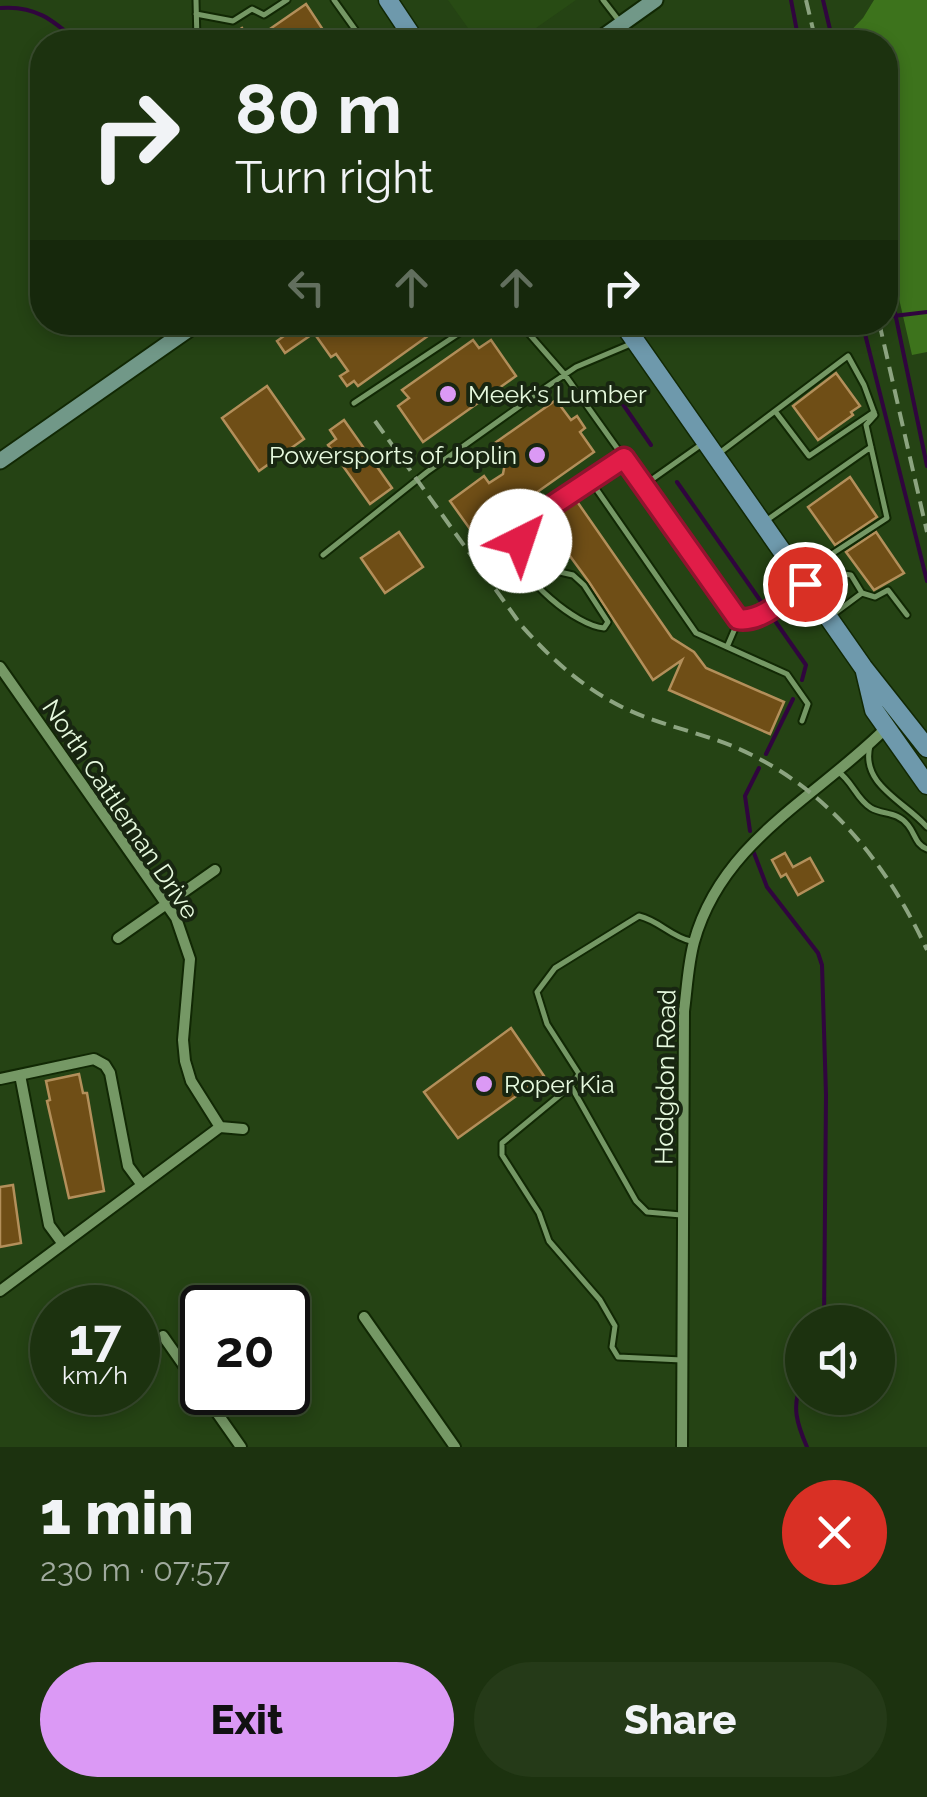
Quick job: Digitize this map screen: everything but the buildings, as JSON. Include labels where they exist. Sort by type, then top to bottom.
[{"type":"main road","points":[[388,0],[408,30]]},
{"type":"main road","points":[[631,335],[863,667],[927,748]]},
{"type":"main road","points":[[863,667],[874,710],[927,786]]},
{"type":"street","points":[[613,30],[655,0]]},
{"type":"street","points":[[0,461],[179,335]]},
{"type":"street","name":"North Cattleman Drive","points":[[0,667],[166,904],[185,939],[190,959],[183,1040],[185,1062],[191,1081],[220,1127]]},
{"type":"street","name":"Hodgdon Road","points":[[682,1447],[684,1011],[694,942],[713,896],[738,858],[765,830],[887,727]]},
{"type":"street","points":[[118,938],[215,870]]},
{"type":"street","points":[[0,1079],[94,1059],[105,1064],[128,1166],[142,1185]]},
{"type":"street","points":[[20,1075],[49,1225],[63,1244]]},
{"type":"street","points":[[0,1292],[220,1127],[243,1129]]},
{"type":"street","points":[[364,1318],[454,1447]]},
{"type":"street","points":[[163,1336],[240,1447]]},
{"type":"lane","points":[[196,0],[196,30]]},
{"type":"lane","points":[[196,14],[233,21],[252,8],[264,15],[288,0]]},
{"type":"lane","points":[[334,0],[355,30]]},
{"type":"lane","points":[[604,0],[622,24]]},
{"type":"lane","points":[[354,403],[456,335]]},
{"type":"lane","points":[[530,335],[564,375],[738,619],[759,617],[887,518],[866,426],[875,415],[848,356],[775,411],[644,486]]},
{"type":"lane","points":[[323,555],[427,472],[564,375],[636,342]]},
{"type":"lane","points":[[775,411],[809,456],[874,412]]},
{"type":"lane","points":[[762,523],[870,447]]},
{"type":"lane","points":[[520,530],[520,541],[542,568],[573,575],[584,585],[608,622],[604,628],[579,621],[527,574],[515,551],[516,534],[520,530],[590,480],[624,458]]},
{"type":"lane","points":[[590,480],[696,633],[787,674],[808,704],[802,721]]},
{"type":"lane","points":[[805,584],[837,573],[851,575],[862,593],[875,597],[888,590],[907,615]]},
{"type":"lane","points":[[829,618],[862,593]]},
{"type":"lane","points":[[727,647],[738,619]]},
{"type":"lane","points":[[871,744],[869,767],[876,781],[927,827]]},
{"type":"lane","points":[[837,771],[852,783],[866,805],[896,814],[907,824],[916,842],[927,850]]},
{"type":"lane","points":[[682,1360],[618,1357],[612,1346],[615,1326],[608,1313],[549,1241],[540,1213],[502,1155],[502,1143],[571,1086],[579,1074],[546,1024],[537,992],[556,968],[639,916],[657,920],[677,938],[694,942]]},
{"type":"lane","points":[[571,1086],[636,1200],[647,1212],[683,1216]]},
{"type":"shaded area","points":[[448,0],[576,0],[533,30],[469,30]]},
{"type":"shaded area","points":[[874,0],[927,0],[927,352],[912,355],[898,294],[898,30],[852,30]]},
{"type":"waterway","points":[[791,0],[797,30]]},
{"type":"waterway","points":[[823,0],[830,30]]},
{"type":"waterway","points":[[0,8],[23,9],[64,30]]},
{"type":"waterway","points":[[898,315],[927,312]]},
{"type":"waterway","points":[[898,327],[927,466]]},
{"type":"waterway","points":[[865,335],[927,581]]},
{"type":"waterway","points":[[611,387],[651,445]]},
{"type":"waterway","points":[[677,482],[762,603]]},
{"type":"waterway","points":[[773,618],[806,665],[802,680]]},
{"type":"waterway","points":[[766,754],[793,699]]},
{"type":"waterway","points":[[750,831],[745,796],[759,768]]},
{"type":"waterway","points":[[754,853],[767,887],[818,953],[822,965],[826,1095],[824,1305]]},
{"type":"waterway","points":[[797,1415],[807,1447]]},
{"type":"railway","points":[[806,0],[813,30]]},
{"type":"railway","points":[[882,335],[927,532]]},
{"type":"railway","points":[[375,421],[521,625],[543,649],[580,681],[622,707],[737,748],[799,784],[851,831],[873,859],[927,950]]},
{"type":"place","name":"Meek's Lumber","points":[[448,394]]},
{"type":"place","name":"Powersports of Joplin","points":[[537,455]]},
{"type":"place","name":"Roper Kia","points":[[484,1084]]},
{"type":"route","points":[[520,541],[520,530],[532,519],[624,458],[738,619],[759,617],[805,584]]}]
